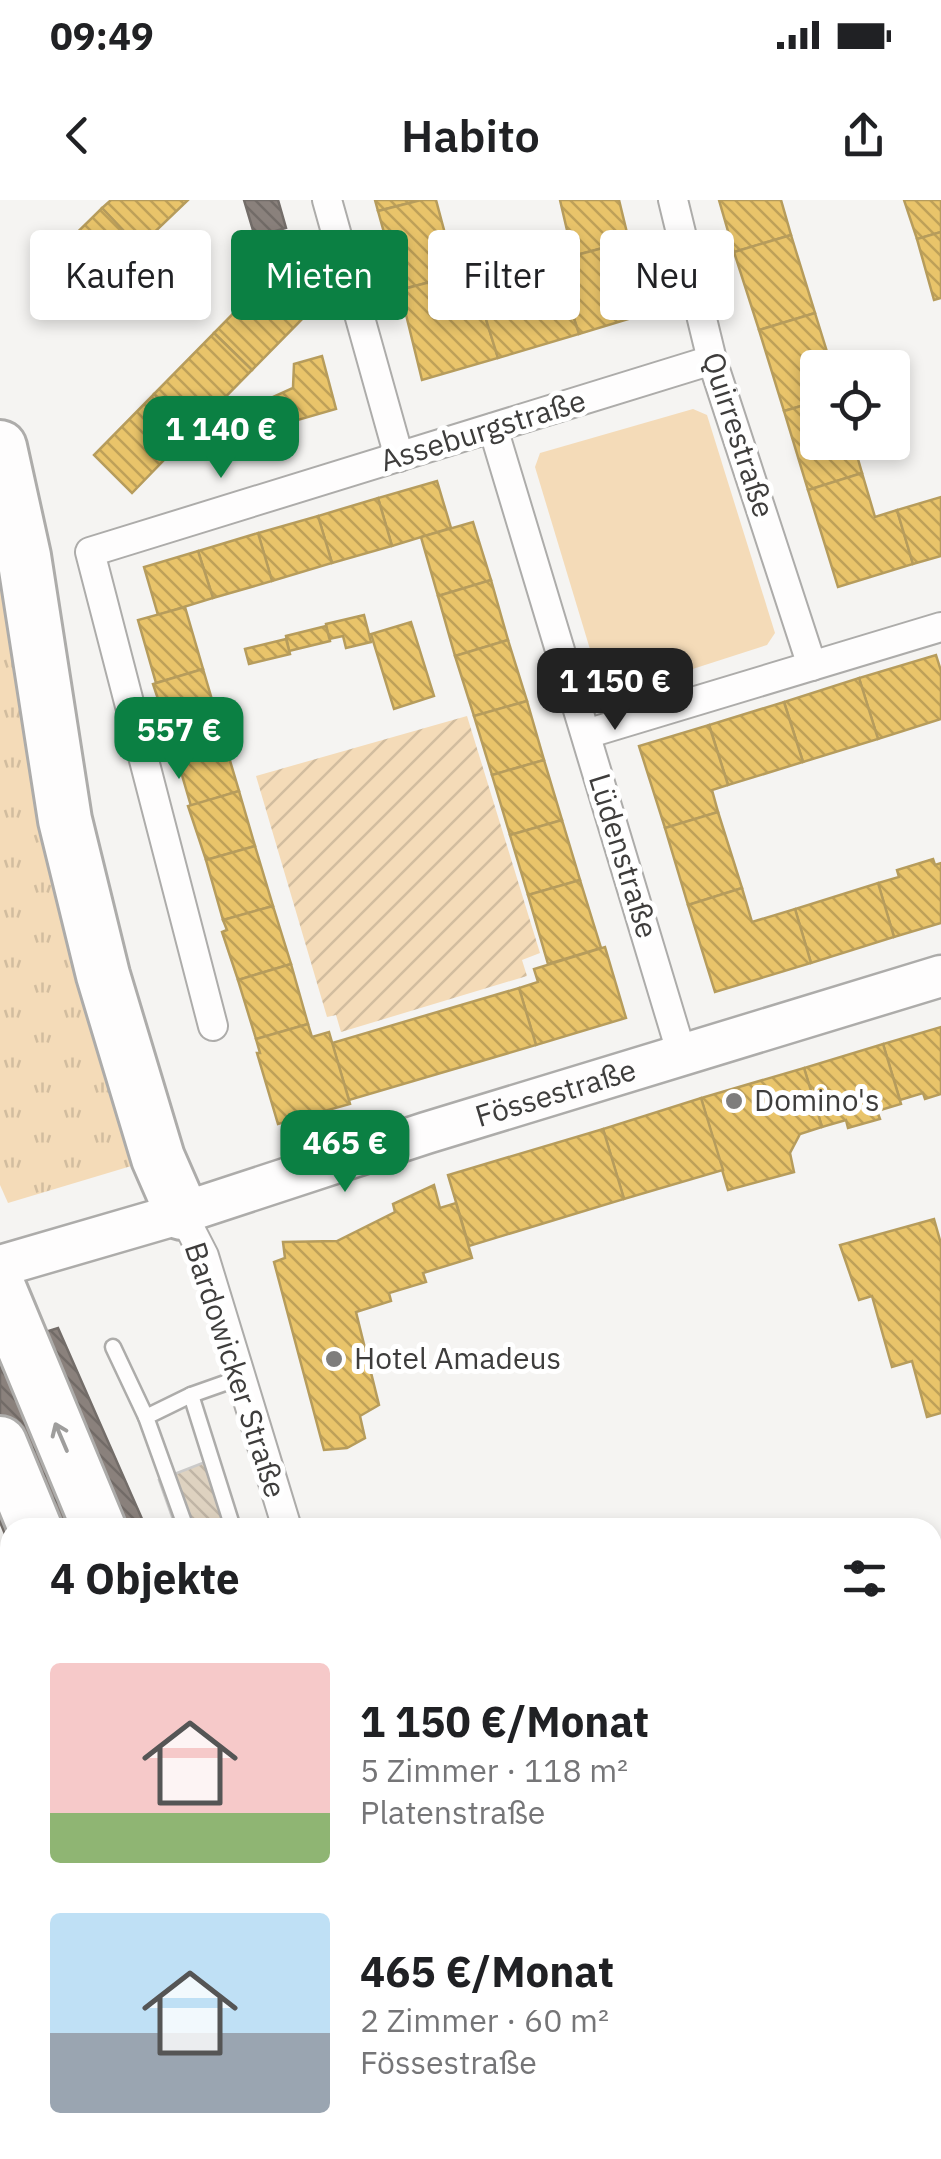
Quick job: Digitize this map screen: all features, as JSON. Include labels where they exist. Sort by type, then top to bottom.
[{"type":"highway","points":[[0,447],[12,535],[65,820],[103,975],[158,1158],[182,1213]]},
{"type":"highway","points":[[0,1290],[95,1518]]},
{"type":"highway","points":[[0,1443],[32,1518]]},
{"type":"street","points":[[328,200],[399,457]]},
{"type":"street","name":"Quirrestraße","points":[[673,200],[712,360],[812,666]]},
{"type":"street","name":"Asseburgstraße","points":[[212,1026],[90,552],[712,360]]},
{"type":"street","name":"Lüdenstraße","points":[[493,428],[682,1055]]},
{"type":"street","points":[[586,734],[941,627]]},
{"type":"street","name":"Fössestraße","points":[[0,1266],[941,976]]},
{"type":"street","name":"Bardowicker Straße","points":[[182,1213],[204,1256],[284,1518]]},
{"type":"lane","points":[[113,1347],[146,1417],[182,1518]]},
{"type":"lane","points":[[146,1417],[191,1395],[242,1378]]},
{"type":"lane","points":[[191,1395],[231,1518]]},
{"type":"green space","points":[[693,409],[707,415],[775,633],[767,645],[615,694],[602,689],[535,467],[540,453]]},
{"type":"green space","points":[[0,518],[158,1158],[8,1203],[0,1185]]},
{"type":"green space","points":[[467,716],[540,953],[522,960],[527,976],[341,1032],[336,1015],[327,1017],[256,776]]},
{"type":"building: Wohnen","points":[[111,200],[188,200],[157,230],[123,230],[102,208]]},
{"type":"building: Wohnen","points":[[375,200],[421,200],[378,211]]},
{"type":"building: Wohnen","points":[[436,200],[444,230],[428,230],[428,282],[408,288],[408,230],[383,230],[378,211]]},
{"type":"building: Wohnen","points":[[560,200],[619,200],[626,230],[600,230],[600,249],[580,254],[580,230],[567,230]]},
{"type":"building: Wohnen","points":[[719,200],[781,200],[791,235],[734,252],[734,230],[728,230]]},
{"type":"building: Wohnen","points":[[904,200],[941,200],[941,232],[917,239]]},
{"type":"building: Wohnen","points":[[102,208],[123,230],[80,230]]},
{"type":"building: Wohnen","points":[[941,232],[941,298],[934,300],[917,239]]},
{"type":"building: Wohnen","points":[[791,235],[815,313],[759,330],[734,252]]},
{"type":"building: Wohnen","points":[[600,249],[600,320],[625,320],[579,334],[574,320],[580,320],[580,254]]},
{"type":"building: Wohnen","points":[[428,282],[428,320],[486,320],[498,358],[422,380],[407,320],[408,288]]},
{"type":"building: Wohnen","points":[[815,313],[826,350],[800,350],[800,406],[784,411],[759,330]]},
{"type":"building: Wohnen","points":[[231,316],[231,320],[301,320],[252,370],[214,333]]},
{"type":"building: Wohnen","points":[[486,320],[574,320],[579,334],[498,358]]},
{"type":"building: Wohnen","points":[[214,333],[252,370],[192,431],[154,394]]},
{"type":"building: Wohnen","points":[[322,356],[336,409],[263,430],[253,406],[293,388],[294,364]]},
{"type":"building: Wohnen","points":[[154,394],[192,431],[132,493],[94,455]]},
{"type":"building: Wohnen","points":[[800,406],[800,460],[858,460],[862,473],[808,490],[784,411]]},
{"type":"building: Wohnen","points":[[862,473],[875,517],[897,510],[913,564],[838,587],[808,490]]},
{"type":"building: Wohnen","points":[[437,481],[451,528],[392,546],[378,498]]},
{"type":"building: Wohnen","points":[[941,497],[941,556],[913,564],[897,510]]},
{"type":"building: Wohnen","points":[[378,498],[392,546],[332,563],[318,516]]},
{"type":"building: Wohnen","points":[[318,516],[332,563],[272,581],[258,533]]},
{"type":"building: Wohnen","points":[[473,522],[491,580],[438,596],[421,537]]},
{"type":"building: Wohnen","points":[[258,533],[272,581],[213,598],[198,551]]},
{"type":"building: Wohnen","points":[[198,551],[213,598],[158,615],[144,567]]},
{"type":"building: Wohnen","points":[[491,580],[508,640],[455,656],[438,596]]},
{"type":"building: Wohnen","points":[[185,607],[203,669],[156,683],[138,620]]},
{"type":"building: Wohnen","points":[[364,615],[371,642],[346,648],[343,636],[329,639],[326,624]]},
{"type":"building: Wohnen","points":[[411,622],[434,696],[394,709],[371,634]]},
{"type":"building: Wohnen","points":[[326,626],[330,641],[289,651],[286,636]]},
{"type":"building: Wohnen","points":[[286,639],[290,654],[249,664],[245,649]]},
{"type":"building: Wohnen","points":[[508,640],[527,701],[474,716],[455,656]]},
{"type":"building: Wohnen","points":[[936,655],[941,671],[941,719],[878,739],[859,678]]},
{"type":"building: Wohnen","points":[[203,669],[220,727],[172,741],[153,684]]},
{"type":"building: Wohnen","points":[[859,678],[878,739],[803,762],[784,702]]},
{"type":"building: Wohnen","points":[[527,701],[544,760],[492,775],[474,716]]},
{"type":"building: Wohnen","points":[[784,702],[803,762],[728,785],[709,725]]},
{"type":"building: Wohnen","points":[[709,725],[728,785],[712,790],[718,812],[665,828],[639,746]]},
{"type":"building: Wohnen","points":[[220,727],[239,791],[191,806],[172,741]]},
{"type":"building: Wohnen","points":[[544,760],[562,820],[510,835],[492,775]]},
{"type":"building: Wohnen","points":[[239,791],[255,846],[206,860],[188,806]]},
{"type":"building: Wohnen","points":[[718,812],[742,888],[688,905],[665,828]]},
{"type":"building: Wohnen","points":[[562,820],[580,880],[528,895],[510,835]]},
{"type":"building: Wohnen","points":[[255,846],[273,906],[223,920],[206,860]]},
{"type":"building: Wohnen","points":[[933,859],[935,865],[941,863],[941,923],[894,937],[878,883],[899,877],[897,870]]},
{"type":"building: Wohnen","points":[[580,880],[601,948],[548,964],[528,895]]},
{"type":"building: Wohnen","points":[[878,883],[894,937],[811,963],[795,909]]},
{"type":"building: Wohnen","points":[[742,888],[752,922],[795,909],[811,963],[715,992],[688,905]]},
{"type":"building: Wohnen","points":[[273,906],[291,964],[238,980],[222,932],[227,930],[223,920]]},
{"type":"building: Wohnen","points":[[605,947],[626,1018],[536,1045],[519,988],[538,982],[534,969]]},
{"type":"building: Wohnen","points":[[291,964],[308,1024],[256,1039],[238,980]]},
{"type":"building: Wohnen","points":[[519,988],[536,1045],[349,1100],[332,1043]]},
{"type":"building: Wohnen","points":[[308,1024],[312,1037],[329,1032],[350,1104],[278,1124],[256,1039]]},
{"type":"building: Wohnen","points":[[941,1027],[941,1094],[925,1099],[923,1093],[900,1100],[883,1044]]},
{"type":"building: Wohnen","points":[[883,1044],[901,1104],[877,1111],[880,1119],[848,1128],[846,1120],[822,1127],[804,1068]]},
{"type":"building: Wohnen","points":[[804,1068],[822,1127],[800,1134],[790,1153],[794,1172],[728,1190],[701,1098]]},
{"type":"building: Wohnen","points":[[701,1098],[723,1170],[624,1199],[603,1129]]},
{"type":"building: Wohnen","points":[[603,1129],[624,1199],[469,1246],[448,1175]]},
{"type":"building: Wohnen","name":"Hotel Amadeus","points":[[434,1185],[440,1208],[456,1203],[472,1258],[423,1273],[426,1282],[389,1293],[391,1301],[356,1312],[379,1405],[360,1416],[365,1438],[347,1448],[324,1450],[274,1262],[285,1258],[283,1242],[337,1241],[395,1212],[393,1204]]},
{"type":"building: Wohnen","points":[[934,1219],[941,1244],[941,1413],[927,1417],[912,1361],[892,1367],[872,1296],[859,1300],[840,1245]]},
{"type":"building: Industrie","points":[[244,200],[278,200],[286,228],[253,230]]},
{"type":"building: Industrie","points":[[58,1328],[142,1518],[0,1518],[0,1346]]},
{"type":"building: Sonstige","points":[[208,1461],[228,1518],[172,1518],[159,1480]]},
{"type":"place","name":"Domino's","points":[[734,1101]]},
{"type":"place","name":"Hotel Amadeus","points":[[334,1359]]}]
